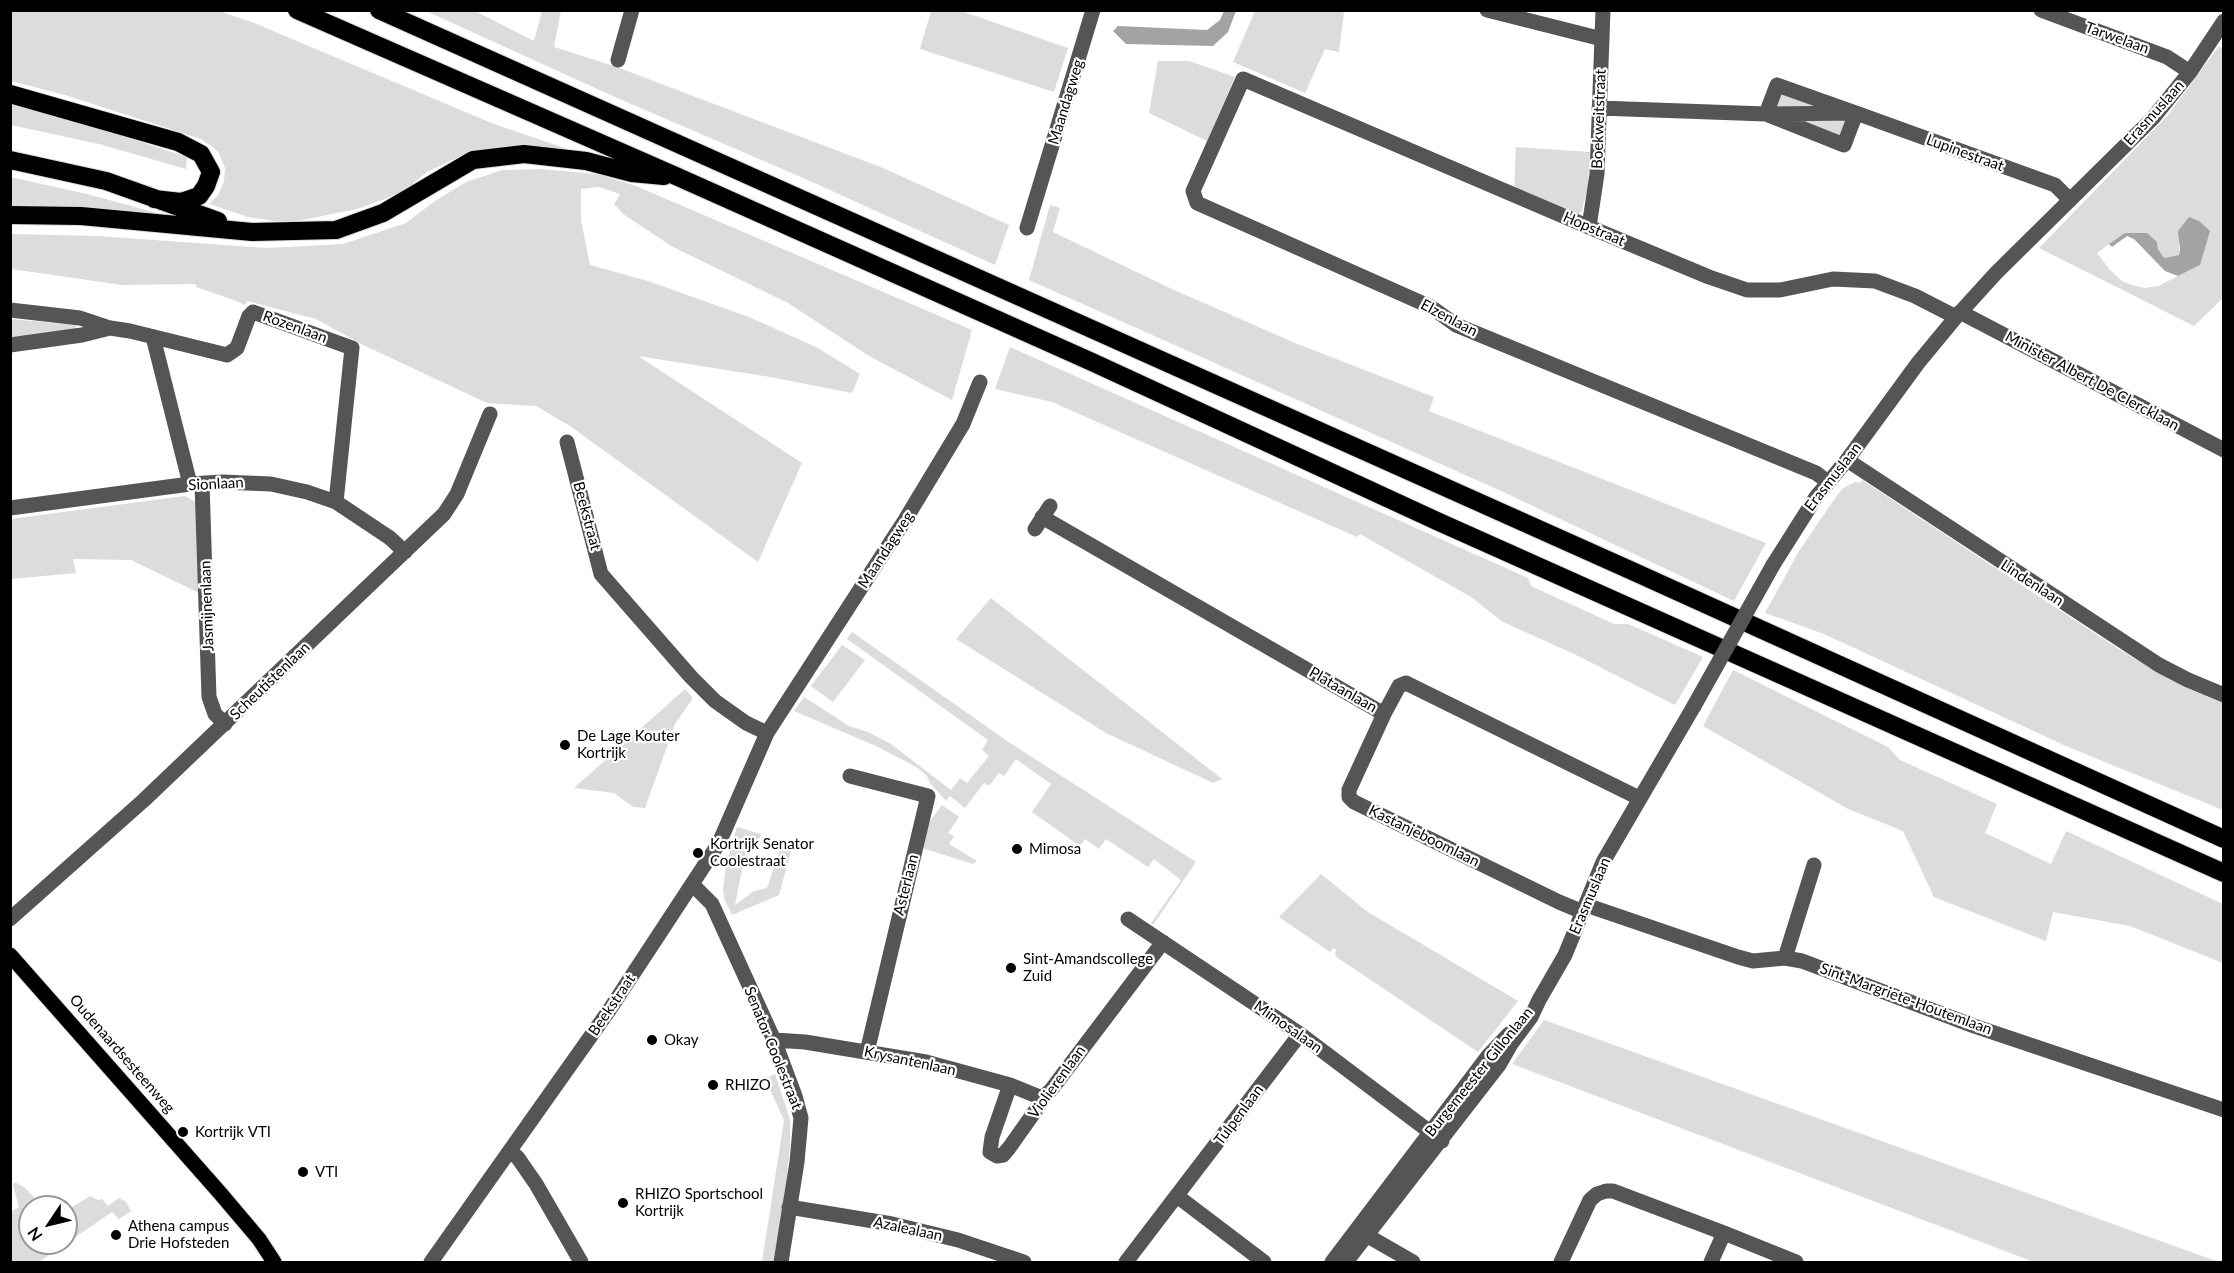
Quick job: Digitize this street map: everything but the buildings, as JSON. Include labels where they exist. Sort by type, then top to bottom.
[{"type":"highway","points":[[297,10],[1092,362],[1450,527],[2223,873]]},
{"type":"highway","points":[[379,10],[1630,570],[2223,839]]},
{"type":"highway","points":[[10,94],[178,142],[201,154],[211,172],[199,196],[181,202],[154,199]]},
{"type":"highway","points":[[10,215],[81,216],[252,232],[336,230],[383,213],[473,160],[524,154],[586,161],[632,173],[678,177]]},
{"type":"highway","points":[[10,160],[106,181],[252,232]]},
{"type":"main road","name":"Oudenaardsesteenweg","points":[[10,955],[220,1193],[259,1239],[274,1263]]},
{"type":"street","points":[[618,60],[632,10]]},
{"type":"street","name":"Maandagweg","points":[[1027,228],[1093,10]]},
{"type":"street","points":[[1486,10],[1602,39]]},
{"type":"street","name":"Boekweitstraat","points":[[1589,227],[1597,174],[1603,10]]},
{"type":"street","name":"Tarwelaan","points":[[2041,10],[2167,57],[2190,72]]},
{"type":"street","name":"Erasmuslaan","points":[[1539,1000],[1565,955],[1603,862],[1796,525],[1918,363],[1958,314],[1996,273],[2153,118],[2190,72],[2223,21]]},
{"type":"street","name":"Hopstraat","points":[[1243,79],[1708,277],[1748,290],[1780,290],[1833,279],[1875,281],[1958,314]]},
{"type":"street","name":"Elzenlaan","points":[[1243,79],[1193,191],[1197,203],[1431,307],[1456,325],[1816,473],[1828,482]]},
{"type":"street","name":"Lupinestraat","points":[[1766,114],[1777,85],[2055,185],[2070,200]]},
{"type":"street","name":"Lupinestraat","points":[[1599,108],[1766,114],[1856,113]]},
{"type":"street","name":"Lupinestraat","points":[[1766,114],[1844,145],[1856,113]]},
{"type":"street","name":"Rozenlaan","points":[[10,310],[80,318],[110,328],[153,336],[227,355],[237,348],[249,316],[253,312],[352,348],[336,502]]},
{"type":"street","name":"Minister Albert De Clercklaan","points":[[1958,314],[2223,450]]},
{"type":"street","name":"Rozenlaan","points":[[10,345],[82,335],[110,328]]},
{"type":"street","name":"Jasmijnenlaan","points":[[153,336],[196,484],[209,697],[214,714],[225,724]]},
{"type":"street","name":"Maandagweg","points":[[780,711],[918,500],[963,424],[980,382]]},
{"type":"street","name":"Scheutistenlaan","points":[[10,919],[144,800],[446,512],[457,494],[490,414]]},
{"type":"street","name":"Beekstraat","points":[[567,442],[601,574],[691,677],[715,701],[746,723],[767,733]]},
{"type":"street","name":"Lindenlaan","points":[[1846,460],[2159,665],[2223,695]]},
{"type":"street","name":"Sionlaan","points":[[10,508],[196,484],[271,484],[307,492],[336,502],[390,538],[405,552]]},
{"type":"street","name":"Plataanlaan","points":[[1043,517],[1384,714],[1399,686],[1406,683],[1639,798]]},
{"type":"street","name":"Beekstraat","points":[[431,1263],[610,1009],[723,835],[767,733],[780,711]]},
{"type":"street","name":"Kastanjeboomlaan","points":[[1384,714],[1349,790],[1349,797],[1354,802],[1559,902],[1585,908]]},
{"type":"street","name":"Asterlaan","points":[[850,776],[928,796],[867,1052]]},
{"type":"street","points":[[1785,958],[1814,865]]},
{"type":"street","name":"Senator Coolestraat","points":[[692,884],[712,904],[774,1040],[795,1095],[801,1118],[797,1162],[781,1263]]},
{"type":"street","name":"Sint-Margriete-Houtemlaan","points":[[1585,908],[1753,961],[1785,958],[1802,961],[1974,1026],[2223,1110]]},
{"type":"street","name":"Mimosalaan","points":[[1128,919],[1300,1034],[1436,1136]]},
{"type":"street","name":"Violierenlaan","points":[[1010,1085],[992,1137],[990,1152],[997,1156],[1003,1155],[1009,1148],[1042,1098],[1051,1090],[1163,942]]},
{"type":"street","name":"Burgemeester Gillonlaan","points":[[1332,1263],[1361,1233],[1436,1136],[1488,1056],[1539,1000]]},
{"type":"street","name":"Tulpenlaan","points":[[1126,1263],[1300,1034]]},
{"type":"street","name":"Krysantenlaan","points":[[774,1040],[805,1042],[926,1062],[1010,1085],[1042,1098]]},
{"type":"street","points":[[510,1151],[518,1158],[536,1184],[581,1263]]},
{"type":"street","points":[[1561,1263],[1590,1200],[1606,1191],[1613,1191],[1724,1233],[1796,1263]]},
{"type":"street","points":[[1177,1196],[1264,1263]]},
{"type":"street","name":"Azalealaan","points":[[789,1207],[892,1224],[958,1240],[1024,1263]]},
{"type":"street","points":[[1361,1233],[1413,1263]]},
{"type":"street","name":"Burgemeester Gillonlaan","points":[[1346,1263],[1361,1233]]},
{"type":"street","points":[[1711,1263],[1724,1233]]},
{"type":"shaded area","points":[[1337,10],[1344,13],[1339,52],[1325,49],[1305,93],[1233,62],[1255,11]]},
{"type":"shaded area","points":[[10,11],[219,11],[254,23],[494,124],[576,152],[491,149],[461,156],[427,172],[405,190],[357,209],[297,221],[274,221],[248,217],[209,204],[218,195],[224,182],[225,168],[218,151],[201,139],[65,95],[11,81]]},
{"type":"shaded area","points":[[426,11],[475,11],[534,41],[542,11],[561,11],[554,47],[614,66],[883,168],[1009,225],[995,265],[810,181],[606,93]]},
{"type":"shaded area","points":[[931,11],[961,11],[1068,48],[1054,92],[920,49]]},
{"type":"shaded area","points":[[1224,11],[1236,11],[1228,32],[1213,46],[1126,44],[1113,31],[1118,26],[1207,30],[1220,20]]},
{"type":"shaded area","points":[[2219,46],[2223,49],[2223,298],[2194,326],[2039,248],[2168,115]],"holes":[[[2125,233],[2157,242],[2158,249],[2164,258],[2179,255],[2179,241],[2200,265],[2158,286],[2145,288],[2122,281],[2097,253]]]},
{"type":"shaded area","points":[[1158,61],[1189,61],[1235,77],[1207,141],[1149,113]]},
{"type":"shaded area","points":[[1779,91],[1813,104],[1813,106],[1777,107]]},
{"type":"shaded area","points":[[10,104],[117,134],[187,157],[186,169],[99,144],[11,125]]},
{"type":"shaded area","points":[[1802,121],[1846,121],[1839,138]]},
{"type":"shaded area","points":[[1516,147],[1590,152],[1588,185],[1582,211],[1578,214],[1570,212],[1514,189]]},
{"type":"shaded area","points":[[541,169],[597,174],[636,186],[972,330],[952,400],[869,356],[788,303],[673,247],[623,214],[614,204],[620,194],[599,187],[581,189],[581,220],[590,265],[648,281],[749,317],[816,347],[860,374],[852,393],[638,356],[802,463],[758,562],[570,426],[536,406],[487,403],[361,344],[316,319],[247,301],[245,305],[196,287],[196,284],[122,285],[11,269],[11,234],[98,236],[267,248],[343,244],[406,223],[435,201],[466,182],[502,170]]},
{"type":"shaded area","points":[[10,177],[87,194],[157,213],[11,211]]},
{"type":"shaded area","points":[[1050,205],[1060,208],[1053,232],[1172,289],[1295,343],[1434,397],[1429,411],[1766,543],[1734,601],[1501,491],[1029,280]]},
{"type":"shaded area","points":[[2189,217],[2199,221],[2210,231],[2200,265],[2178,276],[2165,271],[2134,239],[2127,236],[2112,247],[2109,244],[2125,233],[2147,233],[2157,242],[2158,249],[2164,258],[2179,255],[2178,231]]},
{"type":"shaded area","points":[[10,319],[76,325],[76,330],[11,339]]},
{"type":"shaded area","points":[[1010,347],[1528,578],[1531,586],[1614,624],[1628,624],[1703,657],[1675,705],[1574,654],[1503,622],[1471,597],[1360,534],[1357,537],[1052,402],[995,389]]},
{"type":"shaded area","points":[[1862,480],[2117,648],[2164,676],[2223,703],[2223,810],[2068,747],[1824,634],[1765,613],[1799,551],[1833,501],[1843,488],[1855,482],[1861,483]]},
{"type":"shaded area","points":[[185,496],[194,501],[198,510],[199,593],[131,560],[73,559],[76,573],[11,579],[10,519]]},
{"type":"shaded area","points":[[991,598],[1222,779],[1213,783],[1106,733],[956,639]]},
{"type":"shaded area","points":[[852,632],[1010,743],[1196,862],[1153,925],[1151,923],[1181,880],[1154,859],[1148,867],[1106,839],[1099,849],[1085,839],[1080,846],[1032,812],[1051,784],[1016,759],[1004,776],[999,773],[989,786],[984,783],[965,808],[950,796],[946,801],[918,768],[876,746],[794,711],[804,697],[849,726],[868,732],[891,744],[951,790],[960,778],[967,783],[989,756],[982,750],[988,740],[847,639]]},
{"type":"shaded area","points":[[842,645],[865,660],[833,702],[811,686]]},
{"type":"shaded area","points":[[1733,670],[1888,747],[1900,760],[1997,804],[1985,833],[2051,864],[2066,831],[2223,904],[2223,963],[2130,926],[2053,912],[2046,941],[1934,897],[1903,831],[1848,809],[1703,726]]},
{"type":"shaded area","points":[[685,689],[693,698],[675,724],[645,808],[633,807],[614,793],[574,788]]},
{"type":"shaded area","points":[[942,805],[959,817],[948,833],[954,836],[949,844],[977,861],[973,864],[922,848],[927,825]]},
{"type":"shaded area","points":[[737,827],[761,834],[757,845],[747,844],[735,905],[754,891],[767,888],[783,840],[793,844],[779,895],[732,915],[724,898],[723,889],[726,865]]},
{"type":"shaded area","points":[[1321,874],[1368,912],[1518,1001],[1478,1052],[1335,956],[1336,949],[1333,948],[1330,952],[1279,917]]},
{"type":"shaded area","points":[[1544,1020],[2219,1262],[2034,1262],[1512,1064]]},
{"type":"shaded area","points":[[775,1074],[790,1119],[790,1148],[784,1201],[773,1262],[762,1262],[784,1120],[765,1079]]},
{"type":"shaded area","points":[[15,1182],[32,1195],[18,1195],[18,1203],[13,1185]]},
{"type":"shaded area","points":[[90,1196],[98,1200],[102,1199],[108,1206],[119,1198],[126,1202],[131,1211],[119,1219],[112,1212],[78,1235],[78,1204]]},
{"type":"shaded area","points":[[18,1208],[18,1255],[49,1255],[39,1262],[11,1262],[11,1212]]},
{"type":"place","name":"De Lage Kouter Kortrijk","points":[[565,745]]},
{"type":"place","name":"Mimosa","points":[[1017,849]]},
{"type":"place","name":"Kortrijk Senator Coolestraat","points":[[698,853]]},
{"type":"place","name":"Sint-Amandscollege Zuid","points":[[1011,968]]},
{"type":"place","name":"Okay","points":[[652,1040]]},
{"type":"place","name":"RHIZO","points":[[713,1085]]},
{"type":"place","name":"Kortrijk VTI","points":[[183,1132]]},
{"type":"place","name":"VTI","points":[[303,1172]]},
{"type":"place","name":"RHIZO Sportschool Kortrijk","points":[[623,1203]]},
{"type":"place","name":"Athena campus Drie Hofsteden","points":[[116,1235]]}]
